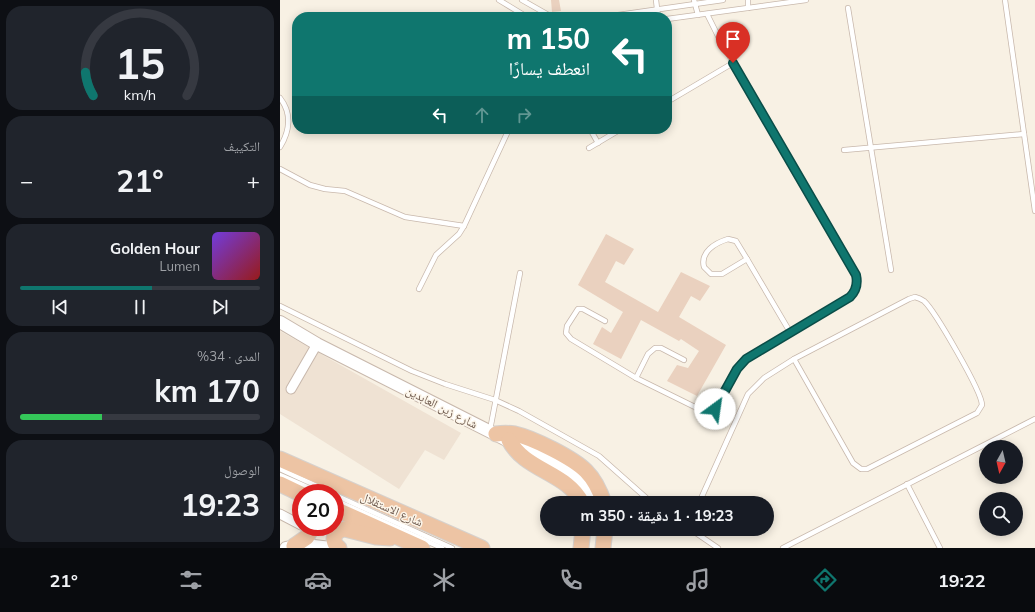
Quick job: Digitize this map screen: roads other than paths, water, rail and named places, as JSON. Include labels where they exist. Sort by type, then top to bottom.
[{"type":"highway","points":[[498,435],[507,433],[518,435],[578,464],[592,478],[602,496]]},
{"type":"highway","points":[[498,435],[524,459],[570,486],[577,496]]},
{"type":"highway","name":"شارع الاستقلال","points":[[280,459],[482,548]]},
{"type":"highway","points":[[282,482],[292,488]]},
{"type":"highway","points":[[282,482],[292,491]]},
{"type":"highway","name":"شارع الاستقلال","points":[[344,513],[422,548]]},
{"type":"highway","points":[[339,548],[334,543],[334,535],[341,529],[345,528],[376,537],[399,537]]},
{"type":"highway","points":[[290,547],[298,536]]},
{"type":"highway","points":[[581,548],[582,536]]},
{"type":"highway","points":[[603,548],[604,536]]},
{"type":"street","name":"شارع زين العابدين","points":[[280,322],[317,344],[572,473],[584,487],[588,496]]},
{"type":"street","points":[[291,389],[317,344]]},
{"type":"street","points":[[280,514],[292,520]]},
{"type":"street","points":[[588,548],[589,536]]},
{"type":"street","points":[[290,547],[315,545],[331,548]]},
{"type":"lane","points":[[499,0],[519,12]]},
{"type":"lane","points":[[522,0],[543,12]]},
{"type":"lane","points":[[656,0],[658,10]]},
{"type":"lane","points":[[643,12],[695,2],[723,0]]},
{"type":"lane","points":[[748,0],[748,8]]},
{"type":"lane","points":[[672,18],[806,0]]},
{"type":"lane","points":[[1005,0],[1035,211]]},
{"type":"lane","points":[[695,2],[698,15]]},
{"type":"lane","points":[[848,8],[890,270]]},
{"type":"lane","points":[[605,321],[583,309],[578,310],[574,313],[567,326],[566,333],[571,339],[636,378],[701,410],[712,411],[717,406],[741,364],[753,354],[850,297],[855,291],[857,279],[714,31],[707,14]]},
{"type":"lane","points":[[672,99],[733,63]]},
{"type":"lane","points":[[280,98],[287,111],[289,123],[287,136],[280,147]]},
{"type":"lane","points":[[419,289],[436,256],[459,234],[464,226],[507,134]]},
{"type":"lane","points":[[593,134],[598,143]]},
{"type":"lane","points":[[589,148],[613,134]]},
{"type":"lane","points":[[844,150],[1024,134]]},
{"type":"lane","points":[[280,169],[310,185],[325,189],[345,191],[404,217],[464,226]]},
{"type":"lane","points":[[747,259],[722,274],[715,275],[706,270],[702,260],[708,250],[725,240],[731,239],[738,243],[790,332]]},
{"type":"lane","points":[[498,435],[495,400],[520,273]]},
{"type":"lane","points":[[702,496],[748,394],[764,378],[794,359],[909,299],[919,298],[925,302],[972,380],[982,399],[982,405],[977,413],[867,469],[861,469],[853,463],[794,359]]},
{"type":"lane","points":[[280,306],[412,371],[445,384],[495,400],[520,411],[592,451],[644,496]]},
{"type":"lane","points":[[636,378],[648,354],[655,348],[661,348],[684,360]]},
{"type":"lane","points":[[783,548],[1035,419]]},
{"type":"lane","points":[[280,469],[312,484]]},
{"type":"lane","points":[[282,482],[292,485]]},
{"type":"lane","points":[[907,484],[940,548]]},
{"type":"lane","points":[[344,499],[452,548]]},
{"type":"lane","points":[[344,504],[442,548]]},
{"type":"lane","points":[[700,536],[718,548]]}]
